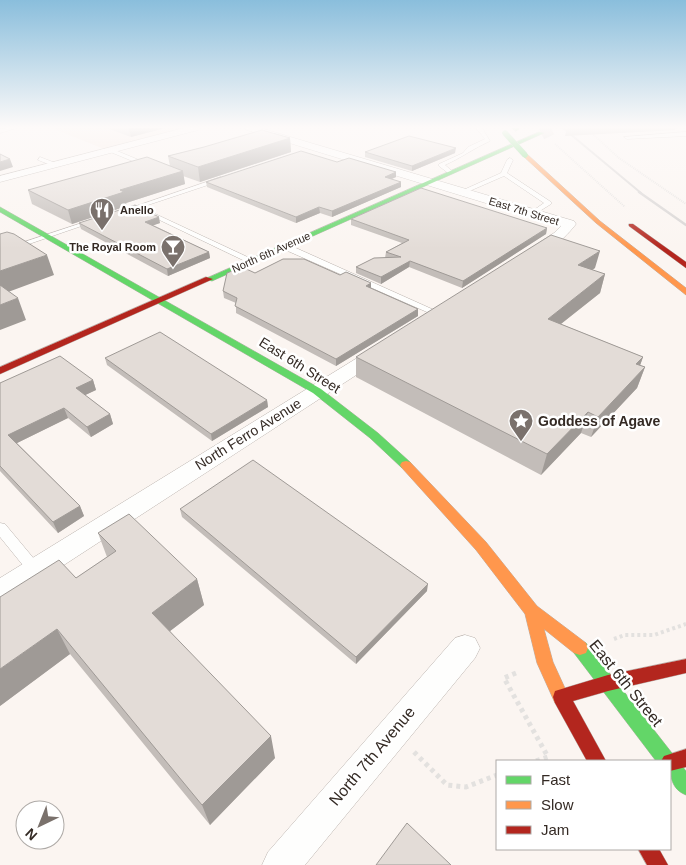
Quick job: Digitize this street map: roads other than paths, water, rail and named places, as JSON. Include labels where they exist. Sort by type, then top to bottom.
[{"type":"main road","name":"North 6th Avenue","points":[[0,371],[460,168]]},
{"type":"main road","points":[[540,168],[598,222],[686,292]]},
{"type":"main road","name":"East 6th Street","points":[[0,209],[317,391],[355,418],[386,445],[430,490],[481,546],[532,611],[583,651],[667,760]]},
{"type":"main road","points":[[625,220],[686,266]]},
{"type":"main road","name":"East 6th Street","points":[[532,611],[544,664],[596,760]]},
{"type":"main road","points":[[561,697],[608,683],[686,666]]},
{"type":"main road","points":[[671,762],[686,758]]},
{"type":"main road","name":"East 6th Street","points":[[671,766],[686,786]]},
{"type":"main road","points":[[649,850],[658,865]]},
{"type":"street","points":[[0,179],[27,168]]},
{"type":"street","name":"East 7th Street","points":[[383,168],[569,224],[559,236],[519,262]]},
{"type":"street","points":[[423,324],[455,303]]},
{"type":"street","name":"North Ferro Avenue","points":[[0,592],[391,344]]},
{"type":"street","name":"North 7th Avenue","points":[[281,865],[465,648]]},
{"type":"lane","points":[[445,168],[450,172]]},
{"type":"lane","points":[[463,192],[504,174],[506,168]]},
{"type":"lane","points":[[504,174],[548,203],[533,213]]},
{"type":"lane","points":[[114,214],[227,177]]},
{"type":"lane","points":[[191,182],[200,186]]},
{"type":"lane","points":[[136,207],[252,261]]},
{"type":"lane","points":[[0,252],[105,217]]},
{"type":"lane","points":[[284,246],[439,314]]},
{"type":"lane","points":[[0,528],[35,570]]},
{"type":"railway","points":[[611,168],[641,193]]},
{"type":"railway","points":[[639,192],[686,225]]},
{"type":"place","name":"Anello","points":[[102,231]]},
{"type":"place","name":"The Royal Room","points":[[173,268]]},
{"type":"place","name":"Goddess of Agave","points":[[521,442]]}]
